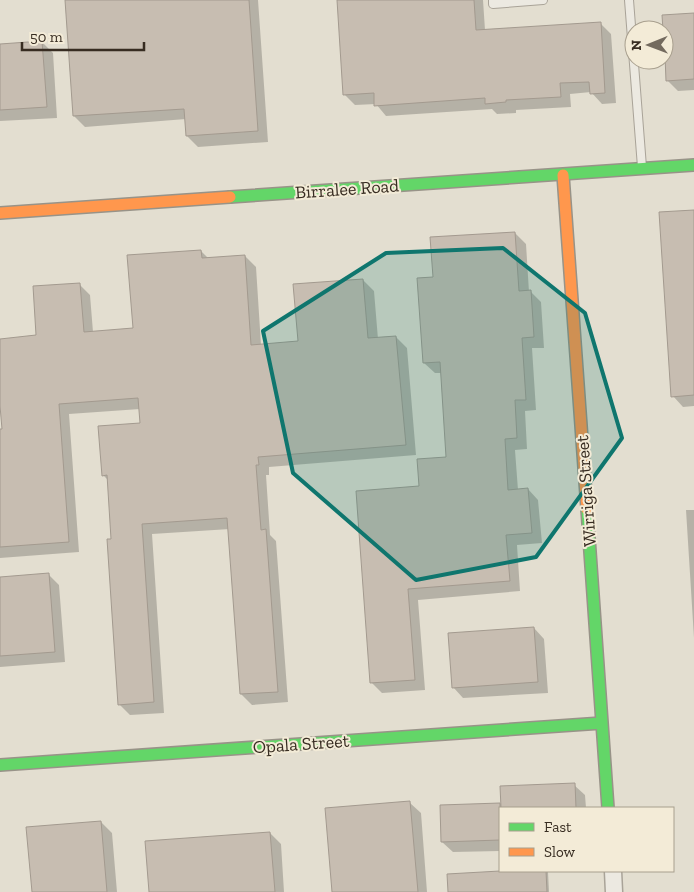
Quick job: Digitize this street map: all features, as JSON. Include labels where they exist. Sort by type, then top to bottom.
[{"type":"street","name":"Birralee Road","points":[[0,213],[694,165]]},
{"type":"street","name":"Wirriga Street","points":[[564,175],[608,807]]},
{"type":"street","name":"Opala Street","points":[[0,765],[602,723]]},
{"type":"street","points":[[613,872],[614,892]]},
{"type":"lane","points":[[493,0],[493,4],[543,0]]},
{"type":"lane","points":[[629,0],[642,169]]},
{"type":"highlighted area","points":[[503,248],[585,313],[622,438],[536,557],[416,580],[293,473],[263,331],[386,253]]},
{"type":"building","points":[[65,0],[249,0],[258,131],[186,136],[184,109],[73,116]]},
{"type":"building","points":[[337,0],[474,0],[476,30],[601,22],[605,93],[590,94],[589,82],[560,83],[561,97],[506,100],[506,102],[485,104],[485,98],[374,106],[374,93],[343,95]]},
{"type":"building","points":[[694,13],[694,79],[666,81],[666,70],[674,70],[674,20],[662,20],[662,15]]},
{"type":"building","points":[[42,41],[47,107],[0,110],[0,44]]},
{"type":"building","points":[[694,210],[694,395],[671,397],[659,212]]},
{"type":"building","points":[[515,232],[519,291],[531,290],[534,337],[522,338],[526,400],[515,400],[517,438],[505,439],[508,490],[528,488],[532,533],[506,535],[510,581],[408,589],[415,680],[370,683],[356,491],[419,486],[417,459],[446,457],[440,362],[423,363],[417,278],[433,277],[430,237]]},
{"type":"building","points":[[201,250],[202,258],[245,255],[251,345],[298,341],[293,284],[363,279],[368,338],[396,336],[406,445],[258,457],[259,465],[256,465],[261,530],[266,529],[278,692],[240,694],[227,518],[142,524],[154,702],[118,705],[107,539],[111,539],[107,475],[102,476],[98,426],[140,423],[138,398],[59,404],[69,542],[0,547],[0,429],[2,429],[0,339],[36,335],[33,286],[80,283],[84,332],[133,328],[127,255]]},
{"type":"building","points":[[49,573],[55,652],[0,656],[0,577]]},
{"type":"building","points":[[534,627],[538,682],[452,688],[448,633]]},
{"type":"building","points":[[575,783],[576,807],[501,807],[500,786]]},
{"type":"building","points":[[410,801],[418,892],[332,892],[325,808]]},
{"type":"building","points":[[500,803],[499,840],[441,842],[440,805]]},
{"type":"building","points":[[101,821],[107,892],[32,892],[26,827]]},
{"type":"building","points":[[270,832],[275,892],[149,892],[145,841]]},
{"type":"building","points":[[499,871],[546,872],[547,892],[448,892],[447,874]]},
{"type":"traffic: fast","points":[[230,197],[694,165]]},
{"type":"traffic: fast","points":[[587,509],[608,807]]},
{"type":"traffic: fast","points":[[0,765],[602,723]]},
{"type":"traffic: slow","points":[[563,175],[587,509]]},
{"type":"traffic: slow","points":[[0,213],[230,197]]}]
